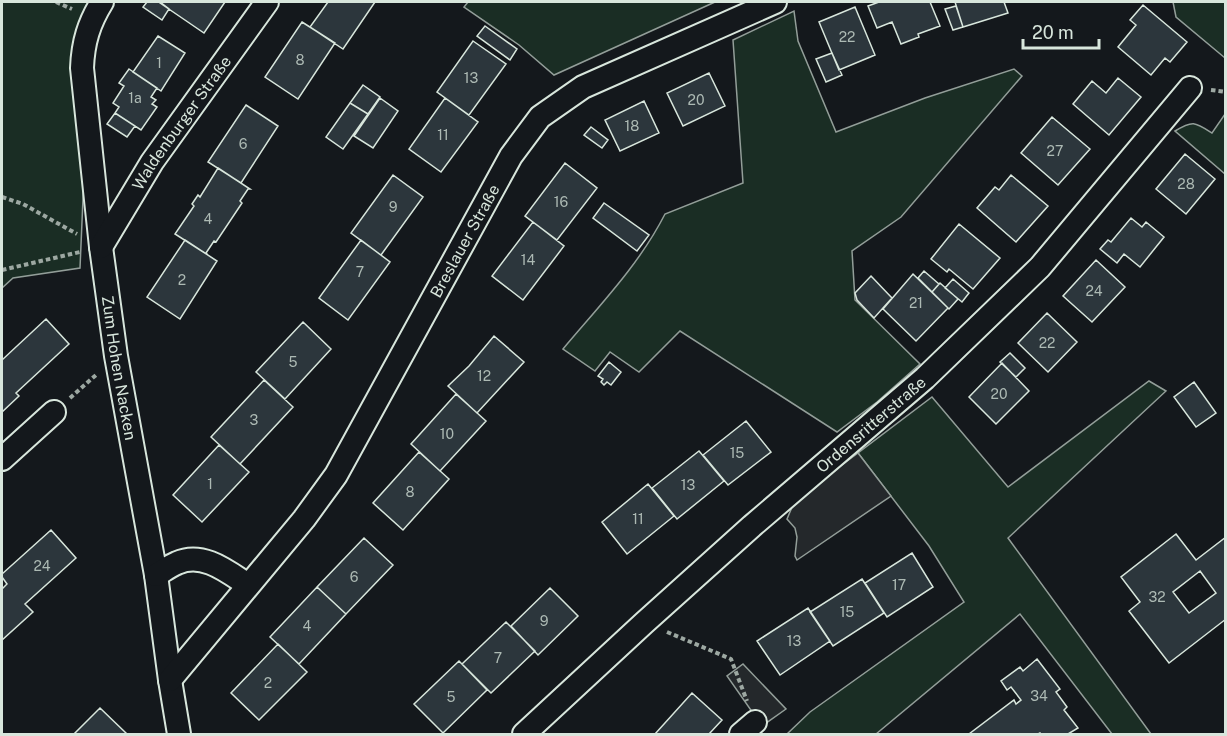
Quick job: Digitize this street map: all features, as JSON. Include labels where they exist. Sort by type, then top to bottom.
[{"type":"street","name":"Zum Hohen Nacken","points":[[102,2],[86,33],[82,60],[101,247],[116,356],[156,575],[179,735]]},
{"type":"street","name":"Waldenburger Straße","points":[[101,247],[152,162],[267,2]]},
{"type":"street","name":"Breslauer Straße","points":[[170,680],[304,519],[336,475],[512,156],[540,117],[583,87],[775,2]]},
{"type":"street","name":"Ordensritterstraße","points":[[524,735],[752,526],[925,378],[1040,267],[1190,88]]},
{"type":"street","points":[[2,459],[54,412]]},
{"type":"street","points":[[156,575],[178,562],[190,559],[202,560],[248,585]]},
{"type":"path","points":[[2,197],[23,204],[101,247]]},
{"type":"path","points":[[2,270],[101,247]]},
{"type":"path","points":[[54,412],[116,356]]},
{"type":"path","points":[[644,623],[731,659],[748,728]]},
{"type":"green space","points":[[2,2],[114,2],[90,37],[80,268],[13,278],[2,288]]},
{"type":"green space","points":[[468,2],[715,2],[554,75],[519,45],[464,7]]},
{"type":"green space","points":[[1173,2],[1225,2],[1225,58],[1176,17]]},
{"type":"green space","points":[[794,11],[798,41],[836,132],[925,98],[1014,69],[1022,76],[901,217],[852,251],[855,300],[920,364],[877,402],[837,432],[680,331],[639,372],[610,352],[595,371],[563,349],[631,268],[665,214],[743,183],[733,40]]},
{"type":"green space","points":[[1225,114],[1226,174],[1175,131],[1186,125],[1194,124],[1212,133]]},
{"type":"green space","points":[[1149,381],[1166,391],[1008,538],[1151,734],[1112,734],[1020,614],[876,734],[787,734],[810,712],[964,602],[929,546],[858,453],[932,397],[1008,487]]},
{"type":"shaded area","points":[[858,453],[891,496],[797,560],[795,528],[787,519],[795,500]]},
{"type":"shaded area","points":[[743,664],[786,709],[762,726],[727,676]]},
{"type":"building","points":[[147,2],[160,2],[169,9],[162,20],[143,7]]},
{"type":"building","points":[[161,2],[225,2],[204,33]]},
{"type":"building","points":[[328,2],[375,2],[343,49],[310,27]]},
{"type":"building","points":[[879,2],[930,2],[940,26],[918,34],[919,37],[901,44],[892,22],[877,28],[868,6]]},
{"type":"building","points":[[955,2],[1004,2],[1008,13],[963,27]]},
{"type":"building","points":[[1143,5],[1187,42],[1170,62],[1165,58],[1151,75],[1118,47],[1136,25],[1130,20]]},
{"type":"building","points":[[956,6],[963,27],[953,30],[945,9]]},
{"type":"building","points":[[855,7],[875,55],[839,70],[819,22]]},
{"type":"building","points":[[302,22],[335,43],[298,99],[265,77]]},
{"type":"building","points":[[485,26],[517,49],[510,60],[477,36]]},
{"type":"building","points":[[158,36],[185,53],[161,91],[133,72]]},
{"type":"building","points":[[473,41],[506,64],[469,115],[437,92]]},
{"type":"building","points":[[832,53],[842,75],[826,82],[816,59]]},
{"type":"building","points":[[129,69],[157,88],[151,97],[156,100],[152,104],[157,107],[141,130],[115,113],[119,107],[113,103],[124,86],[119,83]]},
{"type":"building","points":[[709,73],[725,106],[683,126],[667,93]]},
{"type":"building","points":[[1118,78],[1141,97],[1109,135],[1073,104],[1092,81],[1106,93]]},
{"type":"building","points":[[363,85],[380,97],[368,114],[350,103]]},
{"type":"building","points":[[380,98],[398,111],[373,148],[354,136]]},
{"type":"building","points":[[445,98],[478,122],[441,172],[409,149]]},
{"type":"building","points":[[644,101],[659,133],[620,151],[605,120]]},
{"type":"building","points":[[350,103],[368,114],[343,149],[326,137]]},
{"type":"building","points":[[246,105],[278,126],[241,183],[208,162]]},
{"type":"building","points":[[115,113],[135,126],[127,137],[107,124]]},
{"type":"building","points":[[1052,117],[1090,149],[1058,185],[1021,153]]},
{"type":"building","points":[[591,127],[608,140],[602,148],[584,135]]},
{"type":"building","points":[[1185,154],[1215,179],[1186,214],[1156,189]]},
{"type":"building","points":[[565,163],[597,188],[557,240],[525,216]]},
{"type":"building","points":[[218,168],[250,189],[240,201],[242,203],[216,242],[214,241],[206,253],[208,255],[175,234],[194,206],[192,204],[198,195],[200,197]]},
{"type":"building","points":[[393,175],[423,197],[381,255],[351,233]]},
{"type":"building","points":[[1011,175],[1048,206],[1016,242],[977,208],[995,187],[999,190]]},
{"type":"building","points":[[604,203],[649,235],[637,251],[593,218]]},
{"type":"building","points":[[1131,218],[1142,227],[1146,222],[1164,237],[1140,267],[1124,254],[1117,263],[1100,249],[1108,240],[1111,242]]},
{"type":"building","points":[[533,222],[564,246],[523,300],[492,276]]},
{"type":"building","points":[[959,224],[1000,258],[973,289],[949,269],[947,272],[931,259]]},
{"type":"building","points":[[185,240],[217,261],[180,319],[147,297]]},
{"type":"building","points":[[361,240],[390,262],[348,320],[319,298]]},
{"type":"building","points":[[1096,260],[1125,287],[1092,322],[1063,296]]},
{"type":"building","points":[[924,271],[939,284],[932,292],[918,278]]},
{"type":"building","points":[[913,274],[948,308],[916,341],[883,309]]},
{"type":"building","points":[[871,276],[892,298],[874,318],[857,300],[855,293]]},
{"type":"building","points":[[953,279],[969,293],[962,302],[945,288]]},
{"type":"building","points":[[940,283],[958,299],[949,309],[932,292]]},
{"type":"building","points":[[1047,313],[1077,342],[1048,372],[1018,343]]},
{"type":"building","points":[[46,319],[69,344],[16,393],[19,396],[2,412],[2,360]]},
{"type":"building","points":[[303,322],[331,349],[285,399],[256,372]]},
{"type":"building","points":[[494,336],[524,362],[477,413],[448,386],[469,366]]},
{"type":"building","points":[[1010,353],[1025,368],[1016,377],[1000,362]]},
{"type":"building","points":[[609,362],[621,372],[611,385],[607,382],[604,385],[601,382],[603,379],[598,376]]},
{"type":"building","points":[[1002,363],[1029,391],[996,424],[969,397]]},
{"type":"building","points":[[264,380],[293,407],[240,464],[211,437]]},
{"type":"building","points":[[1194,382],[1216,413],[1196,427],[1174,397]]},
{"type":"building","points":[[456,394],[486,421],[440,471],[411,444]]},
{"type":"building","points":[[746,421],[771,452],[728,485],[703,455]]},
{"type":"building","points":[[219,445],[249,472],[202,522],[173,495]]},
{"type":"building","points":[[699,451],[724,481],[677,519],[652,488]]},
{"type":"building","points":[[419,452],[449,479],[403,530],[373,503]]},
{"type":"building","points":[[648,484],[674,516],[627,554],[602,522]]},
{"type":"building","points":[[51,530],[76,558],[25,604],[33,612],[2,640],[2,589],[7,584],[2,574]]},
{"type":"building","points":[[1176,534],[1196,560],[1226,537],[1226,619],[1169,663],[1129,611],[1140,602],[1121,577]],"holes":[[[1200,571],[1216,593],[1189,613],[1173,592]]]},
{"type":"building","points":[[364,538],[393,565],[346,614],[317,587]]},
{"type":"building","points":[[912,553],[933,587],[887,617],[865,583]]},
{"type":"building","points":[[862,579],[884,613],[833,646],[810,612]]},
{"type":"building","points":[[317,587],[346,614],[299,664],[270,637]]},
{"type":"building","points":[[550,588],[578,616],[538,655],[511,626]]},
{"type":"building","points":[[808,608],[830,641],[780,675],[757,641]]},
{"type":"building","points":[[506,622],[535,651],[491,693],[462,664]]},
{"type":"building","points":[[278,644],[307,672],[259,720],[231,693]]},
{"type":"building","points":[[1037,659],[1060,689],[1056,692],[1067,707],[1064,710],[1078,728],[1068,734],[969,734],[1014,700],[1016,704],[1021,700],[1011,687],[1007,690],[1001,681],[1020,667],[1023,671]]},
{"type":"building","points":[[459,661],[487,690],[443,733],[414,704]]},
{"type":"building","points":[[692,693],[722,720],[709,734],[655,734]]},
{"type":"building","points":[[100,708],[127,734],[74,734]]}]
